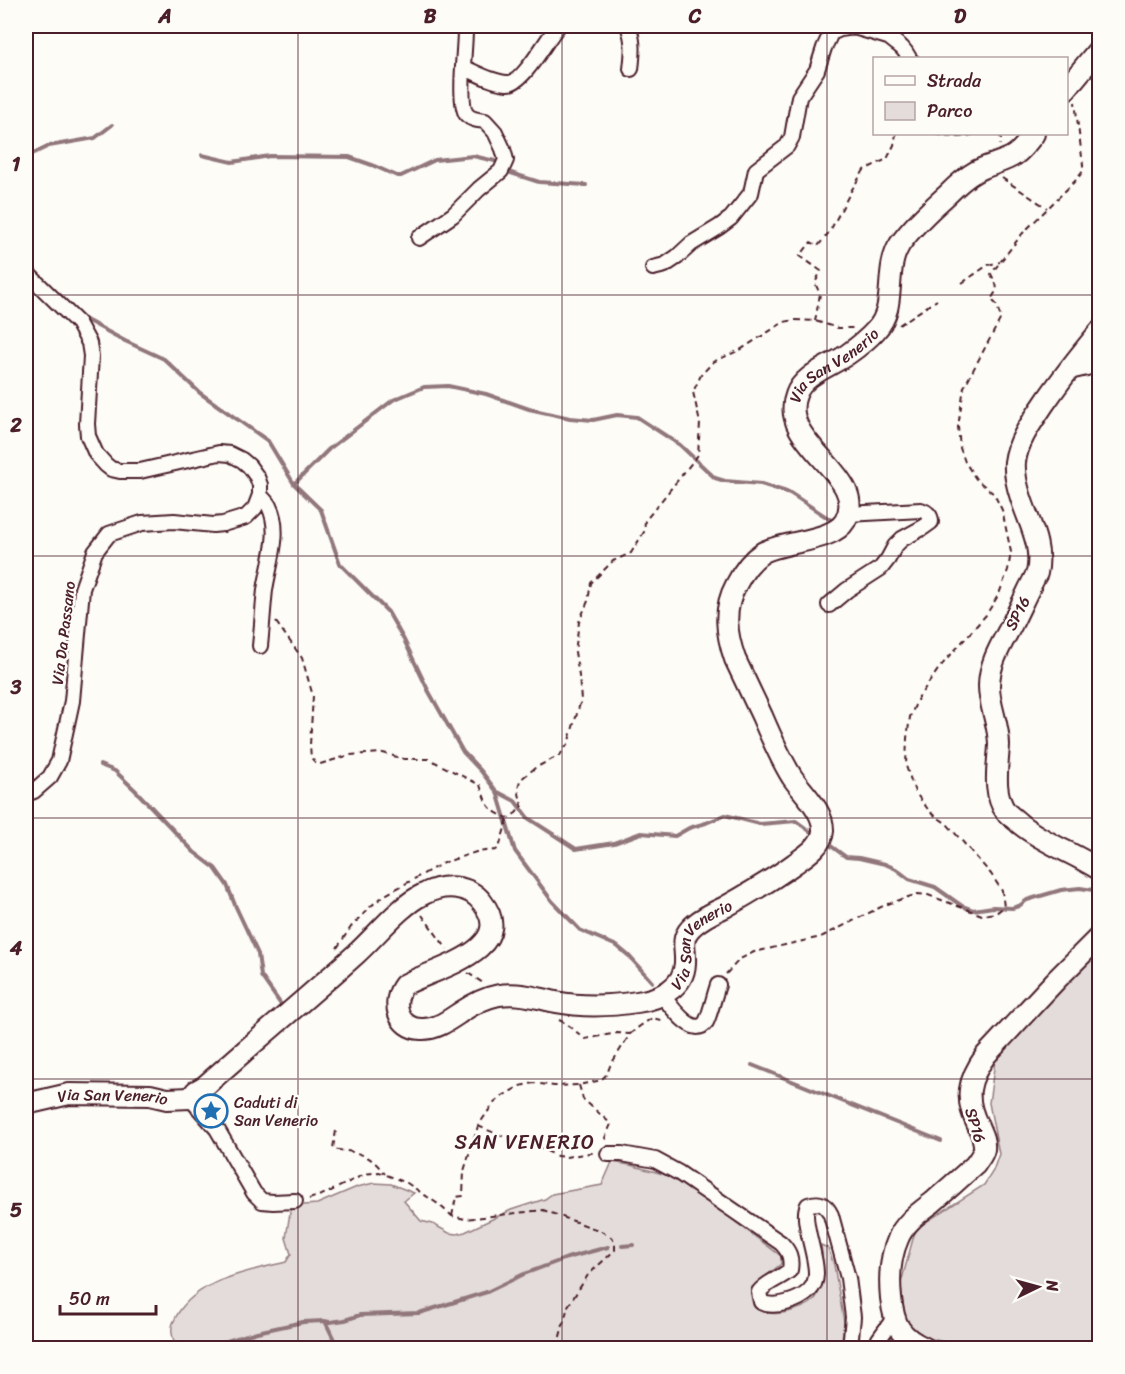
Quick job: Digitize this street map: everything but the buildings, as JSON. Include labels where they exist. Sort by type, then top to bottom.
[{"type":"street","points":[[419,238],[453,215],[501,171],[506,160],[495,132],[485,121],[468,117],[465,111],[462,74],[465,26]]},
{"type":"street","points":[[463,67],[508,84],[516,81],[526,72],[558,26]]},
{"type":"street","points":[[628,26],[633,38],[631,69]]},
{"type":"street","points":[[879,26],[888,37],[903,47],[908,57]]},
{"type":"street","points":[[653,268],[665,265],[691,243],[731,218],[751,193],[756,170],[787,146],[792,137],[799,97],[817,70],[831,33],[854,27],[888,37]]},
{"type":"street","points":[[1070,85],[1100,48]]},
{"type":"street","name":"Via San Venerio","points":[[26,1104],[69,1094],[190,1098],[311,994],[411,901],[434,890],[454,887],[465,889],[478,896],[485,906],[491,932],[476,952],[404,985],[396,1005],[402,1019],[411,1026],[421,1029],[438,1026],[480,1000],[505,993],[584,1005],[638,1002],[662,995],[673,988],[683,974],[684,941],[686,934],[693,926],[707,915],[789,868],[818,844],[822,837],[823,824],[817,810],[777,751],[735,659],[730,645],[726,614],[734,588],[752,561],[762,553],[831,533],[840,527],[848,514],[848,495],[843,485],[802,435],[797,425],[793,410],[796,394],[800,386],[811,377],[849,354],[876,331],[887,310],[893,262],[898,247],[925,215],[972,173],[1017,153],[1033,135]]},
{"type":"street","points":[[26,272],[78,323],[89,343],[91,356],[88,436],[96,454],[106,465],[120,471],[140,471],[219,453],[230,454],[242,460],[257,477],[260,495],[269,506],[274,523],[260,646]]},
{"type":"street","name":"SP16","points":[[1100,331],[1065,373],[1032,421],[1017,453],[1016,480],[1032,525],[1040,562],[1037,573],[994,660],[989,688],[999,742],[998,793],[1007,812],[1043,840],[1100,870]]},
{"type":"street","points":[[1065,373],[1087,368],[1100,356]]},
{"type":"street","name":"Via Da Passano","points":[[26,794],[34,791],[50,777],[59,761],[72,701],[82,589],[95,552],[109,534],[142,523],[174,521],[213,525],[231,523],[246,517],[255,508],[260,495]]},
{"type":"street","points":[[829,605],[881,568],[895,546],[924,527],[931,518],[921,510],[848,514]]},
{"type":"street","name":"SP16","points":[[925,1348],[911,1342],[902,1333],[894,1318],[890,1270],[898,1237],[910,1221],[975,1165],[982,1155],[985,1147],[984,1138],[972,1113],[969,1100],[969,1090],[979,1065],[1049,987],[1100,936]]},
{"type":"street","points":[[662,995],[681,1019],[689,1024],[701,1026],[706,1022],[718,985]]},
{"type":"street","points":[[190,1098],[217,1129],[254,1193],[262,1201],[295,1201]]},
{"type":"street","points":[[608,1154],[655,1160],[679,1173],[781,1243],[791,1256],[790,1270],[759,1292],[761,1302],[766,1305],[777,1305],[799,1298],[814,1285],[816,1260],[805,1210],[808,1205],[815,1203],[828,1208],[848,1278],[853,1317],[850,1348]]},
{"type":"street","points":[[875,1348],[894,1318]]},
{"type":"path","points":[[718,985],[735,963],[754,952],[821,937],[885,905],[918,894],[928,895],[982,915],[996,913],[1004,907],[1002,891],[991,874],[947,824],[930,812],[915,792],[906,766],[907,738],[910,717],[918,698],[940,667],[986,615],[999,594],[1008,570],[1011,552],[1002,510],[994,494],[976,479],[965,462],[960,448],[958,427],[964,387],[1001,318],[996,304],[991,299],[998,288],[992,274],[1022,234],[1083,171],[1070,85]]},
{"type":"path","points":[[814,321],[820,294],[815,283],[821,271],[800,256],[811,242],[818,246],[830,231],[850,191],[864,170],[888,159],[896,135]]},
{"type":"path","points":[[940,135],[967,137],[972,135]]},
{"type":"path","points":[[984,167],[1047,208]]},
{"type":"path","points":[[962,283],[988,265],[1000,262]]},
{"type":"path","points":[[895,327],[937,300]]},
{"type":"path","points":[[273,615],[276,623],[302,657],[313,696],[310,746],[311,758],[316,763],[320,764],[350,755],[382,753],[404,759],[429,759],[480,785],[487,805],[496,813],[507,818],[522,806],[518,789],[520,780],[535,768],[560,755],[568,744],[580,700],[575,652],[579,622],[588,601],[591,583],[613,561],[631,553],[644,532],[645,521],[698,455],[700,423],[693,392],[701,375],[713,363],[740,350],[784,322],[814,321],[838,328],[855,328]]},
{"type":"path","points":[[411,901],[450,952]]},
{"type":"path","points":[[464,971],[488,986]]},
{"type":"path","points":[[452,1216],[456,1197],[463,1196],[464,1171],[477,1126],[493,1104],[520,1086],[534,1083],[554,1086],[579,1085],[602,1080],[608,1074],[610,1066],[630,1035],[640,1026],[652,1018],[668,1022],[681,1019]]},
{"type":"path","points":[[557,1019],[585,1039],[617,1033],[630,1035]]},
{"type":"path","points":[[477,1126],[509,1139],[522,1139],[557,1156],[608,1154],[613,1147],[605,1138],[611,1124],[583,1099],[579,1085]]},
{"type":"path","points":[[336,1131],[333,1148],[374,1160],[386,1175]]},
{"type":"path","points":[[295,1201],[327,1194],[365,1174],[379,1172],[407,1183],[452,1216],[465,1219],[543,1210],[610,1236],[615,1242],[615,1250],[588,1275],[568,1306],[557,1348]]},
{"type":"green space","points":[[1099,947],[1099,1348],[970,1348],[911,1334],[903,1318],[901,1283],[914,1235],[918,1227],[984,1185],[993,1171],[999,1154],[989,1103],[996,1054]]},
{"type":"green space","points":[[612,1162],[667,1175],[701,1196],[781,1256],[781,1264],[755,1285],[752,1293],[760,1307],[766,1312],[778,1313],[794,1310],[814,1300],[820,1290],[822,1277],[821,1245],[828,1248],[834,1265],[844,1322],[841,1348],[179,1348],[174,1340],[173,1323],[181,1308],[206,1287],[237,1274],[286,1262],[291,1254],[286,1238],[291,1206],[317,1204],[357,1187],[374,1183],[391,1184],[414,1193],[404,1201],[421,1221],[457,1234],[511,1210],[545,1199],[552,1194],[602,1185]]},
{"type":"waterway","points":[[911,51],[918,57]]},
{"type":"waterway","points":[[26,157],[49,146],[95,138],[112,125]]},
{"type":"waterway","points":[[202,155],[232,162],[270,156],[349,157],[397,176],[435,160],[473,156],[495,161]]},
{"type":"waterway","points":[[511,173],[539,182],[586,185]]},
{"type":"waterway","points":[[77,315],[164,359],[200,393],[268,441],[294,484],[321,510],[340,564],[388,612],[463,752],[497,792],[515,851],[552,901],[580,930],[617,946],[652,982]]},
{"type":"waterway","points":[[294,484],[329,449],[393,400],[424,387],[448,386],[486,394],[529,409],[570,418],[593,420],[617,415],[637,417],[680,445],[715,478],[761,484],[790,493],[831,520]]},
{"type":"waterway","points":[[100,765],[115,771],[194,852],[215,868],[227,885],[258,954],[261,976],[282,1006]]},
{"type":"waterway","points":[[498,792],[515,801],[528,818],[576,849],[614,843],[641,833],[675,836],[689,828],[725,815],[760,824],[796,821],[815,835]]},
{"type":"waterway","points":[[831,846],[846,857],[885,864],[909,879],[935,887],[962,906],[973,910],[993,907],[1012,908],[1027,900],[1061,890],[1100,889]]},
{"type":"waterway","points":[[752,1065],[941,1141]]},
{"type":"waterway","points":[[622,1246],[633,1245]]},
{"type":"waterway","points":[[212,1348],[257,1332],[303,1322],[330,1322],[360,1315],[419,1313],[487,1292],[524,1274],[567,1258],[608,1247]]},
{"type":"waterway","points":[[325,1321],[338,1348]]},
{"type":"waterway","points":[[173,1348],[182,1346],[194,1348]]},
{"type":"place","name":"Caduti di San Venerio","points":[[211,1111]]},
{"type":"district","name":"SAN VENERIO","points":[[525,1142]]}]
